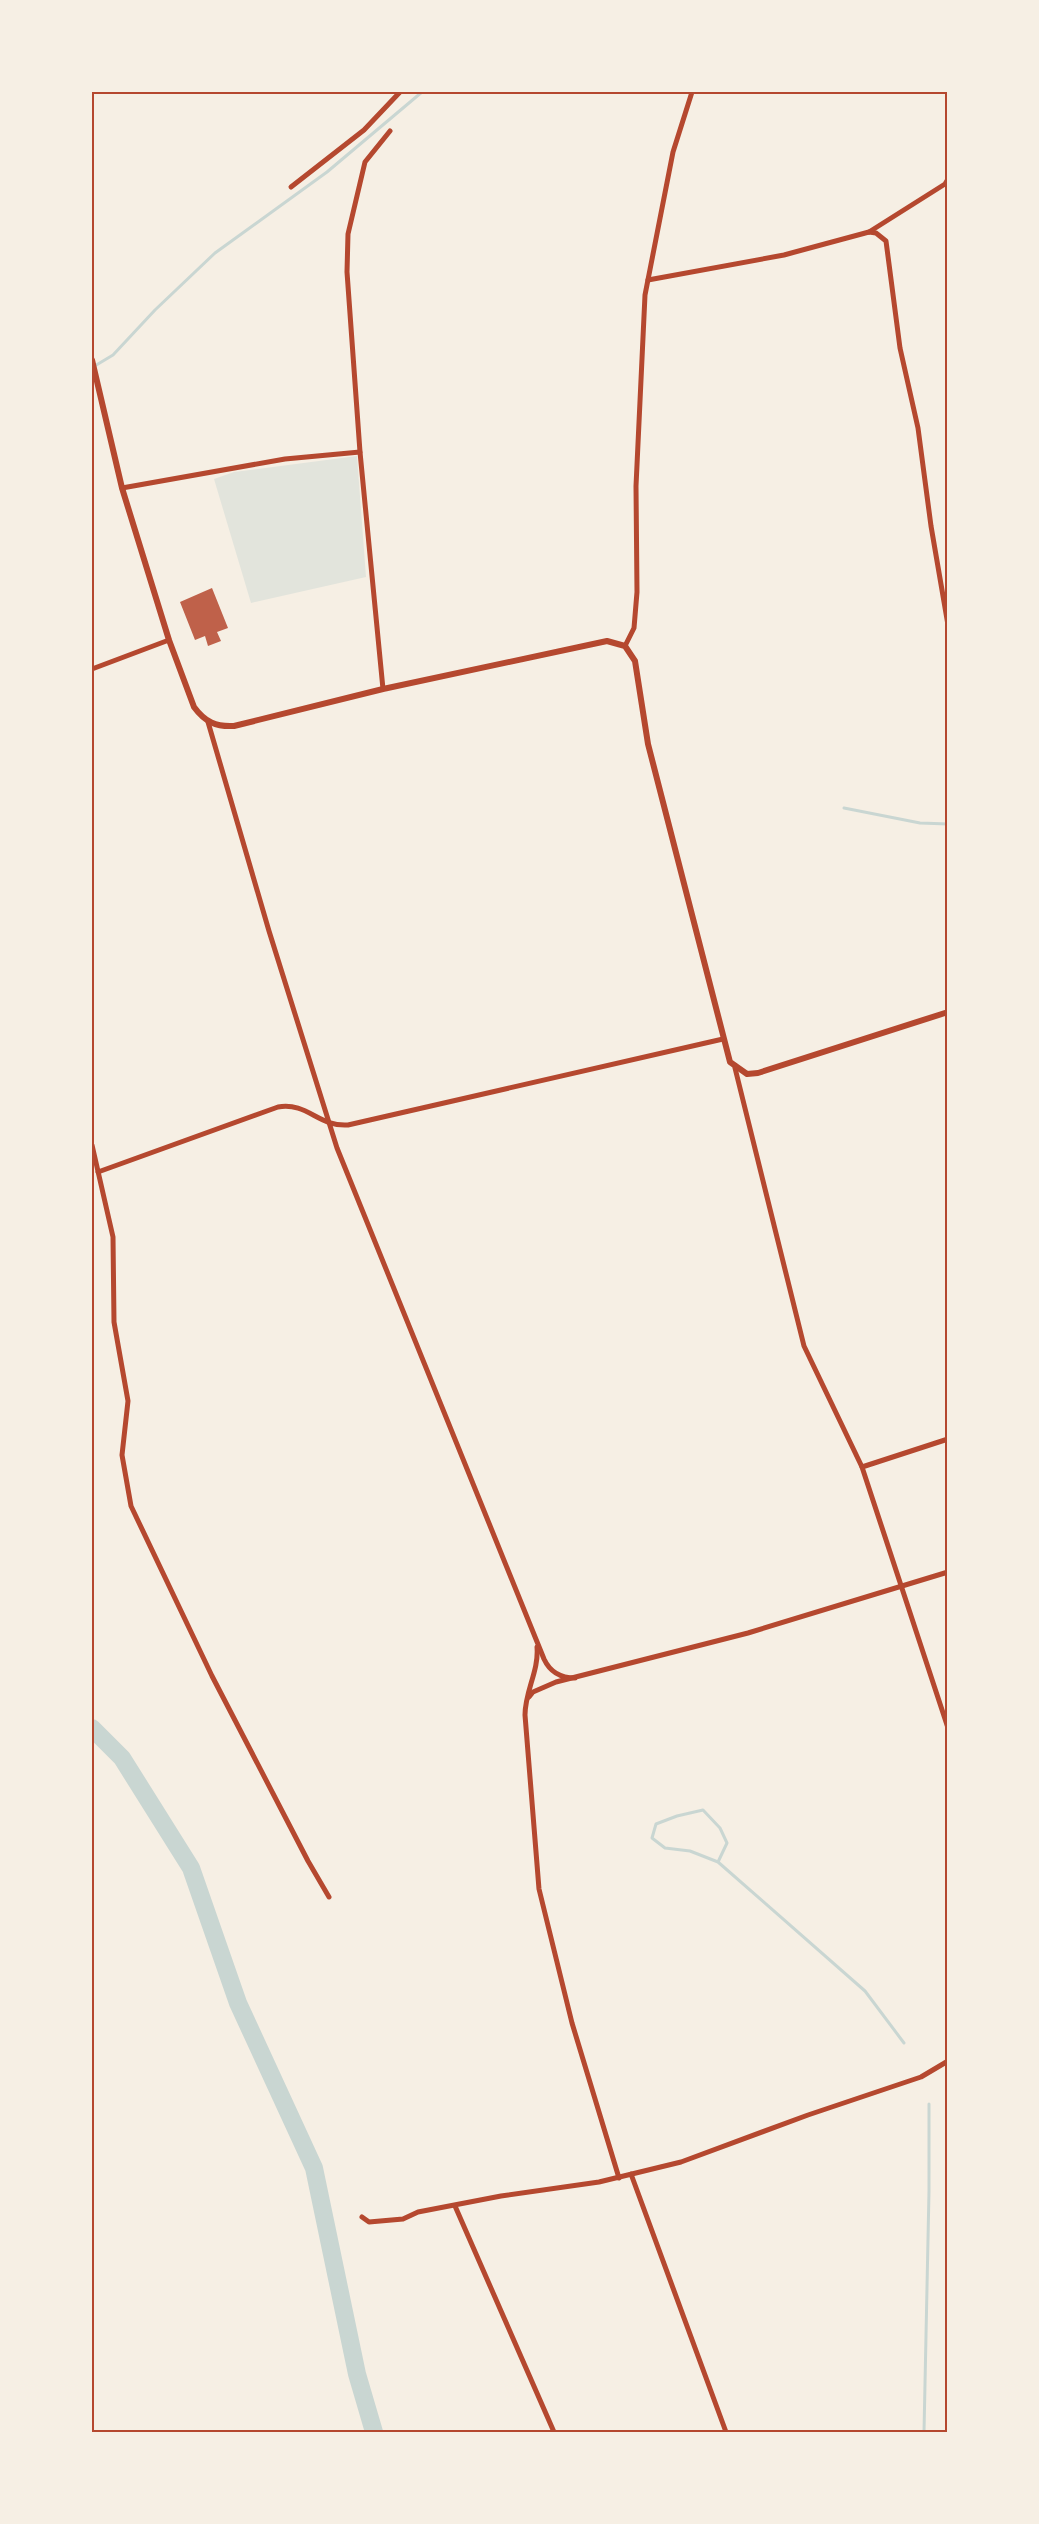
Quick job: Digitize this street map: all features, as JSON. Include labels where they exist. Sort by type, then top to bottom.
[{"type":"street","points":[[291,187],[364,130],[400,92]]},
{"type":"street","points":[[625,646],[634,628],[637,592],[636,486],[648,280],[673,152],[693,92]]},
{"type":"street","points":[[383,689],[360,452],[347,272],[348,234],[365,162],[390,131]]},
{"type":"street","points":[[648,280],[784,255],[869,232],[945,184],[948,179]]},
{"type":"street","points":[[869,232],[882,236],[889,247],[900,348],[918,428],[931,526],[948,625]]},
{"type":"street","points":[[92,360],[122,488],[168,640],[194,707],[208,722],[269,931],[337,1148],[544,1659],[553,1672],[567,1678],[575,1678]]},
{"type":"street","points":[[122,488],[285,459],[360,452]]},
{"type":"street","points":[[92,669],[168,640]]},
{"type":"street","points":[[208,722],[221,726],[234,726],[383,689],[607,641],[625,646],[635,661],[648,744],[726,1054],[735,1068],[804,1346],[862,1467],[948,1728]]},
{"type":"street","points":[[735,1068],[747,1074],[758,1073],[948,1012]]},
{"type":"street","points":[[98,1172],[278,1107],[299,1107],[331,1124],[348,1125],[602,1069],[723,1039]]},
{"type":"street","points":[[92,1145],[114,1237],[114,1322],[128,1401],[122,1455],[130,1506],[212,1676],[329,1897]]},
{"type":"street","points":[[862,1467],[948,1439]]},
{"type":"street","points":[[528,1698],[544,1686],[748,1633],[948,1572]]},
{"type":"street","points":[[537,1640],[538,1661],[525,1706],[539,1889],[572,2023],[619,2178]]},
{"type":"street","points":[[362,2217],[369,2222],[379,2222],[455,2206],[619,2178],[681,2162],[797,2119],[892,2088],[921,2077],[948,2061]]},
{"type":"street","points":[[632,2174],[726,2433]]},
{"type":"street","points":[[455,2206],[554,2433]]},
{"type":"shaded area","points":[[357,456],[366,577],[251,603],[214,479],[234,472]]},
{"type":"building","points":[[212,588],[228,628],[217,632],[221,641],[208,646],[205,636],[195,640],[180,602]]},
{"type":"waterway","points":[[93,367],[113,355],[155,310],[215,253],[327,172],[422,92]]},
{"type":"waterway","points":[[844,808],[920,823],[948,824]]},
{"type":"waterway","points":[[92,1728],[122,1758],[191,1868],[238,2003],[314,2168],[357,2374],[374,2432]]},
{"type":"waterway","points":[[718,1862],[727,1843],[720,1828],[703,1810],[656,1824],[652,1838],[665,1848],[690,1851],[718,1862],[865,1991],[904,2043]]},
{"type":"waterway","points":[[924,2432],[929,2104]]}]
